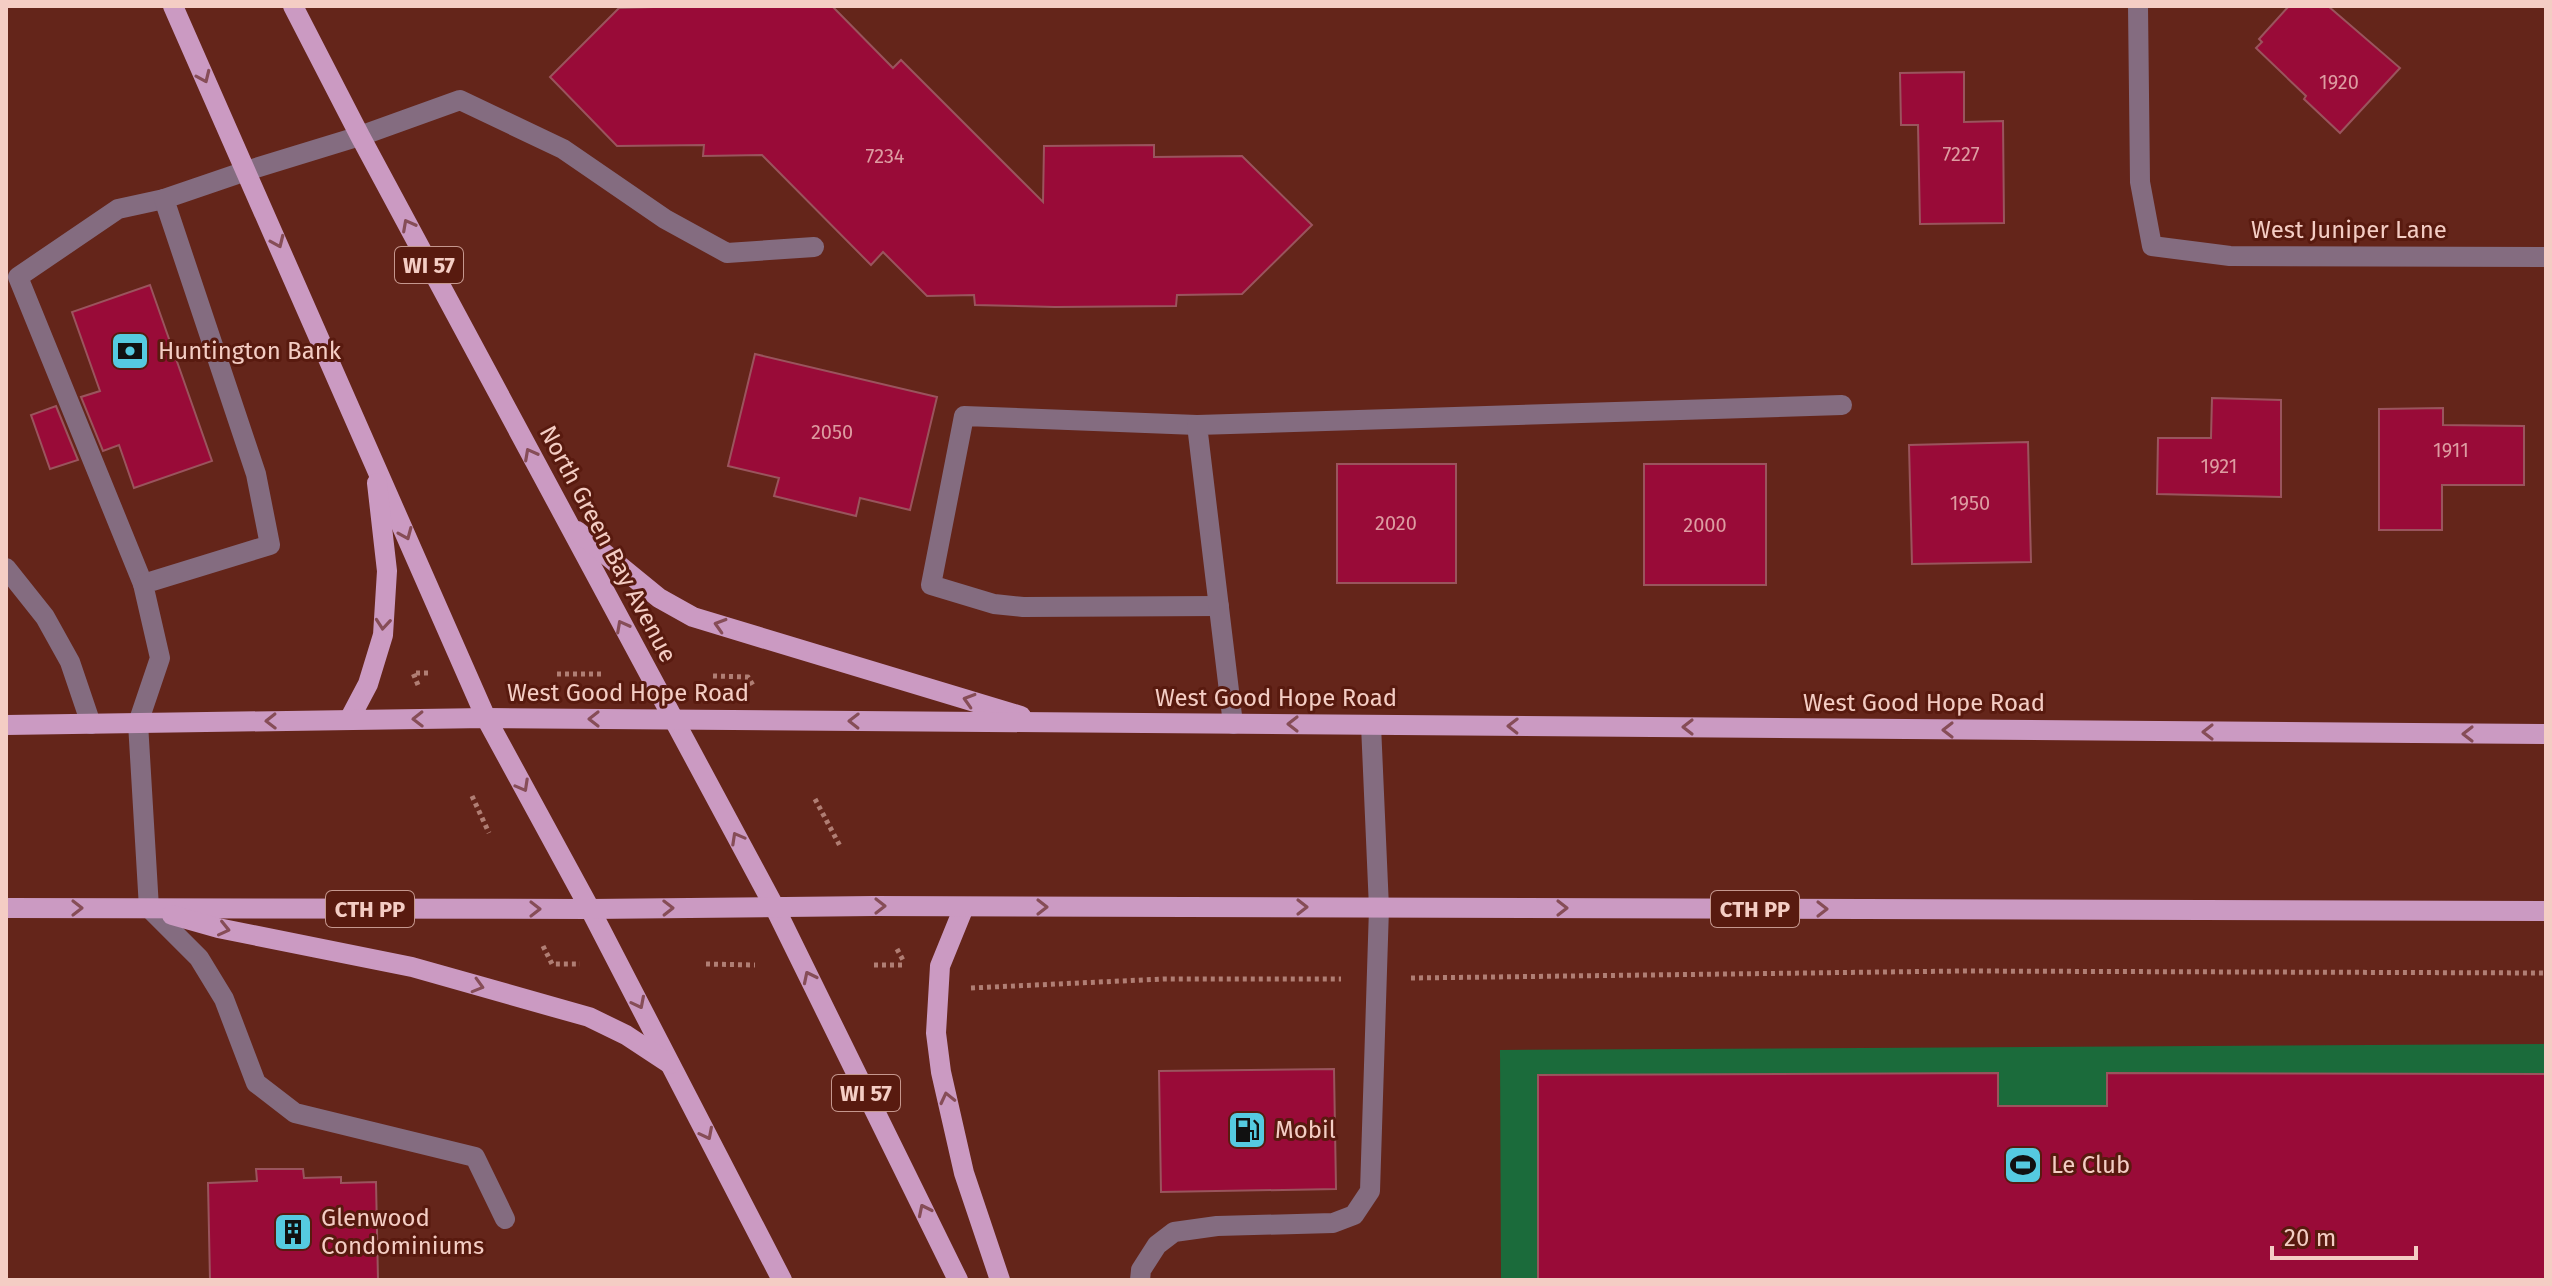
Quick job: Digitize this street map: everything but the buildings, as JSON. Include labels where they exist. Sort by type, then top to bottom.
[{"type":"main road","points":[[173,6],[486,718],[590,909],[782,1280]]},
{"type":"main road","name":"North Green Bay Avenue","points":[[293,6],[774,906],[958,1280]]},
{"type":"main road","points":[[349,720],[368,684],[383,635],[387,571],[375,463]]},
{"type":"main road","points":[[567,523],[659,598],[693,617],[1044,722]]},
{"type":"main road","name":"West Good Hope Road","points":[[6,725],[486,718],[2546,734]]},
{"type":"main road","name":"CTH PP","points":[[6,908],[590,909],[774,906],[2546,911]]},
{"type":"main road","points":[[964,907],[940,966],[936,1033],[941,1072],[964,1173],[1000,1280]]},
{"type":"main road","points":[[149,908],[218,928],[412,967],[589,1017],[626,1035],[671,1065]]},
{"type":"street","name":"West Juniper Lane","points":[[2138,6],[2140,182],[2152,246],[2230,256],[2546,257]]},
{"type":"street","points":[[505,1219],[475,1157],[295,1113],[256,1083],[224,999],[208,972],[199,958],[149,908],[138,723],[160,658],[143,584],[18,277],[118,209],[164,199],[360,136],[460,100],[563,149],[665,219],[727,253],[814,247]]},
{"type":"street","points":[[143,584],[270,545],[256,474],[164,199]]},
{"type":"street","points":[[1219,606],[1023,607],[994,604],[931,585],[964,416],[1197,425],[1842,405]]},
{"type":"street","points":[[1197,425],[1233,724]]},
{"type":"street","points":[[6,568],[45,617],[70,662],[91,724]]},
{"type":"street","points":[[1140,1280],[1141,1270],[1157,1245],[1174,1232],[1217,1226],[1333,1223],[1354,1215],[1370,1191],[1379,908],[1371,725]]},
{"type":"path","points":[[557,674],[603,674]]},
{"type":"path","points":[[713,676],[748,677],[760,699]]},
{"type":"path","points":[[472,796],[489,833]]},
{"type":"path","points":[[815,799],[840,846]]},
{"type":"path","points":[[543,946],[552,964],[585,964]]},
{"type":"path","points":[[897,949],[906,965]]},
{"type":"path","points":[[706,964],[755,965]]},
{"type":"path","points":[[874,965],[914,965]]},
{"type":"path","points":[[968,988],[1163,979],[1963,971],[2546,973]]},
{"type":"green space","name":"Le Club","points":[[2546,1044],[2546,1280],[1501,1280],[1500,1050]]},
{"type":"place","name":"Huntington Bank","points":[[130,351]]},
{"type":"place","name":"Mobil","points":[[1247,1130]]},
{"type":"place","name":"Le Club","points":[[2023,1165]]},
{"type":"place","name":"Glenwood Condominiums","points":[[293,1232]]}]
